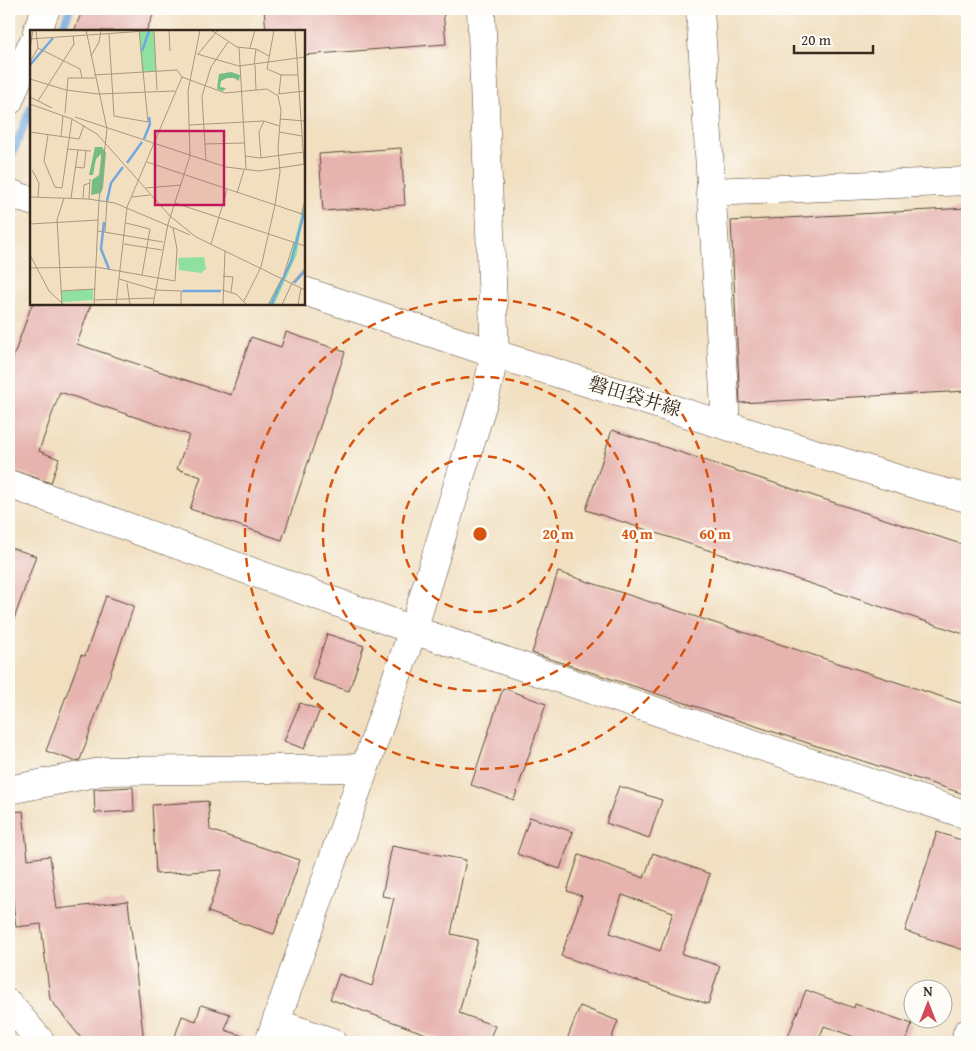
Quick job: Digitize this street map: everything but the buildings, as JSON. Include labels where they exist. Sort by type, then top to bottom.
[{"type":"street","points":[[37,30],[46,9]]},
{"type":"street","points":[[332,1042],[273,1033],[413,630],[486,393],[495,354],[480,9]]},
{"type":"street","points":[[700,9],[726,424]]},
{"type":"street","points":[[9,101],[30,48]]},
{"type":"street","points":[[710,192],[967,181]]},
{"type":"street","points":[[9,193],[30,201]]},
{"type":"street","name":"磐田袋井線","points":[[305,290],[495,354],[726,424],[924,487],[967,498]]},
{"type":"street","points":[[9,484],[413,630],[967,815]]},
{"type":"street","points":[[9,790],[105,771],[364,768]]},
{"type":"street","points":[[9,1004],[41,1042]]},
{"type":"street","points":[[964,1042],[967,1033]]},
{"type":"waterway","points":[[61,30],[70,9]]},
{"type":"waterway","points":[[9,163],[30,110]]}]
